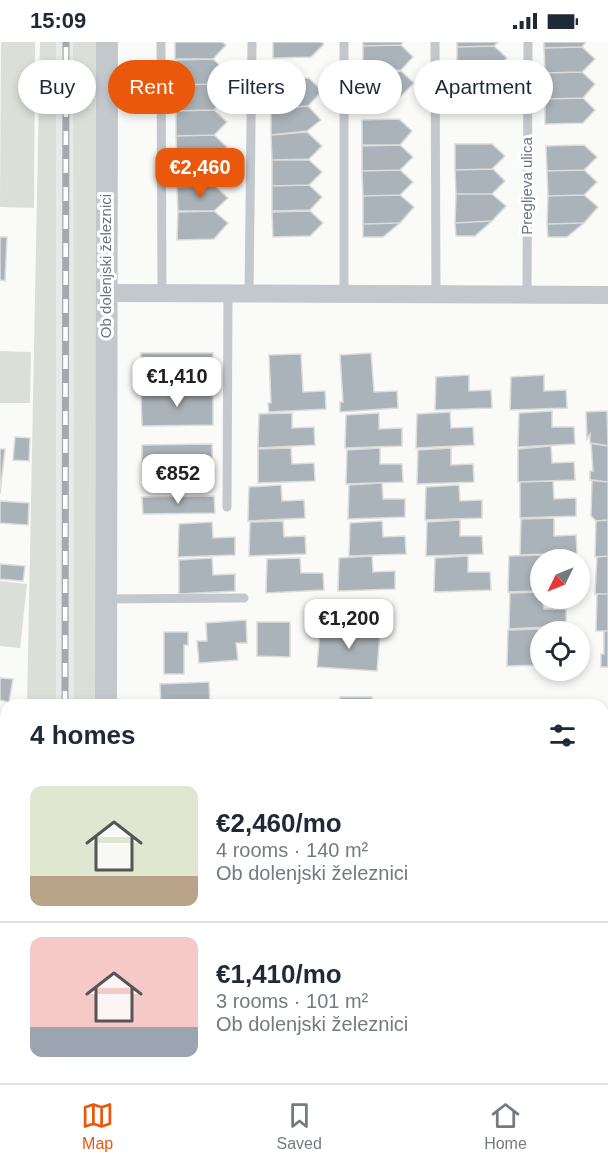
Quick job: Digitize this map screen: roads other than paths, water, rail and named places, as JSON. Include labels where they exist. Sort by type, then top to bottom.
[{"type":"street","name":"Ob dolenjski železnici","points":[[106,42],[106,699]]},
{"type":"street","points":[[106,293],[608,295]]},
{"type":"lane","points":[[161,42],[162,293]]},
{"type":"lane","points":[[249,294],[252,42]]},
{"type":"lane","points":[[344,42],[344,294]]},
{"type":"lane","points":[[435,42],[436,294]]},
{"type":"lane","name":"Pregljeva ulica","points":[[527,295],[528,42]]},
{"type":"lane","points":[[227,507],[228,294]]},
{"type":"lane","points":[[106,599],[244,598]]},
{"type":"railway","points":[[65,699],[66,42]]}]
